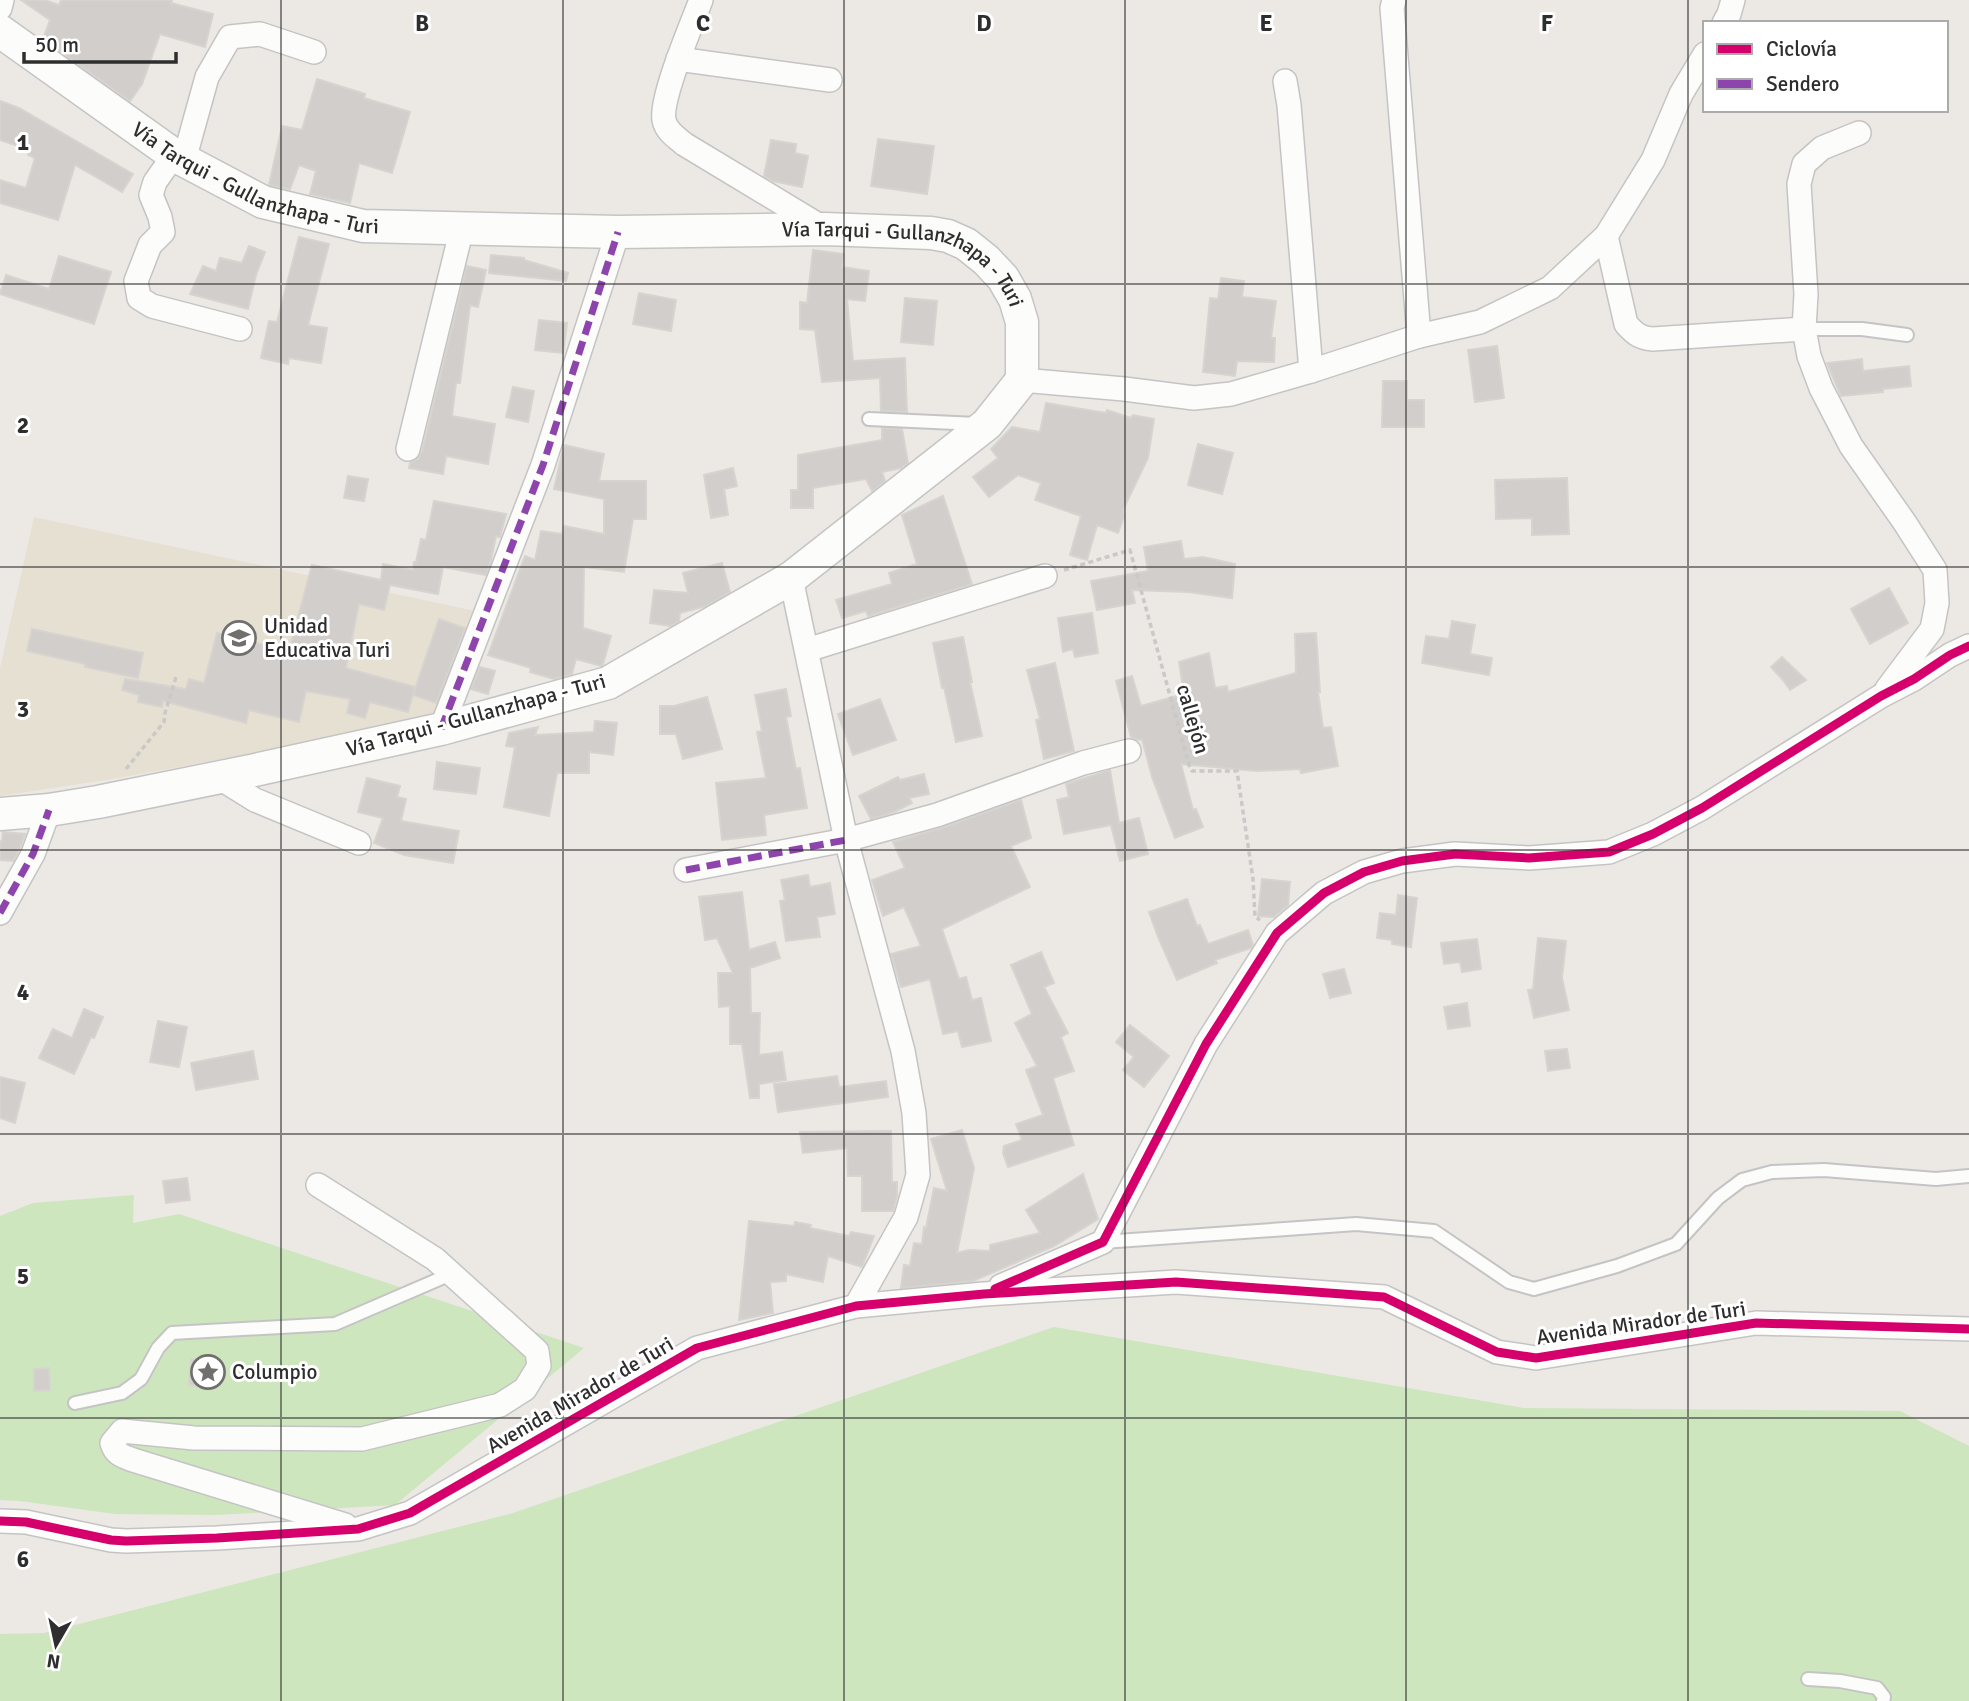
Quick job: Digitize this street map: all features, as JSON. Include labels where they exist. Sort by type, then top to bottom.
[{"type":"main road","name":"Vía Tarqui - Gullanzhapa - Turi","points":[[0,31],[179,158],[262,202],[363,226],[618,232],[825,229],[930,233],[948,236],[966,244],[986,260],[1003,278],[1016,299],[1022,322],[1022,380],[987,424],[791,578],[608,683],[441,729],[218,778],[98,802],[0,814]]},
{"type":"street","points":[[0,8],[2,0]]},
{"type":"street","points":[[701,0],[665,102],[663,119],[668,131],[684,144],[825,229]]},
{"type":"street","points":[[1394,0],[1392,8],[1419,335]]},
{"type":"street","points":[[1725,21],[1733,0]]},
{"type":"street","points":[[240,329],[152,306],[139,298],[136,281],[150,245],[163,232],[151,195],[155,182],[179,158],[207,77],[230,37],[260,34],[314,51]]},
{"type":"street","points":[[1022,380],[1194,398],[1231,394],[1419,335],[1480,321],[1550,288],[1606,236],[1654,160],[1681,94],[1703,57]]},
{"type":"street","points":[[678,59],[830,80]]},
{"type":"street","points":[[1285,80],[1311,371]]},
{"type":"street","points":[[1859,133],[1822,148],[1804,163],[1799,184],[1806,294],[1804,329],[1809,356],[1817,377],[1851,446],[1935,570],[1937,603],[1932,629],[1881,696]]},
{"type":"street","points":[[408,449],[462,228]]},
{"type":"street","points":[[441,729],[543,465],[618,232]]},
{"type":"street","points":[[1606,236],[1626,324],[1635,335],[1653,339],[1804,329]]},
{"type":"street","points":[[807,650],[1045,576]]},
{"type":"street","points":[[791,578],[846,840],[903,1051],[914,1113],[918,1175],[906,1217],[856,1306]]},
{"type":"street","points":[[984,1294],[1104,1242],[1206,1044],[1278,933],[1324,894],[1364,872],[1402,861],[1455,854],[1529,858],[1609,852],[1653,834],[1702,808],[1881,696],[1969,646]]},
{"type":"street","points":[[686,870],[846,840],[937,815],[1083,763],[1129,751]]},
{"type":"street","points":[[218,778],[255,800],[359,843]]},
{"type":"street","points":[[0,913],[33,854],[49,810]]},
{"type":"street","points":[[318,1185],[435,1259],[537,1351],[539,1366],[524,1389],[500,1405],[362,1439],[194,1438],[122,1431],[111,1443],[114,1451],[133,1460],[358,1529]]},
{"type":"street","name":"Avenida Mirador de Turi","points":[[0,1521],[26,1522],[126,1541],[358,1529],[410,1513],[697,1348],[856,1306],[984,1294],[1176,1282],[1384,1297],[1497,1352],[1536,1358],[1756,1323],[1969,1329]]},
{"type":"lane","points":[[1804,329],[1862,328],[1907,335]]},
{"type":"lane","points":[[869,419],[987,424]]},
{"type":"lane","points":[[1104,1242],[1356,1224],[1434,1231],[1508,1282],[1534,1289],[1617,1266],[1676,1244],[1718,1198],[1742,1180],[1772,1172],[1824,1170],[1936,1179],[1969,1176]]},
{"type":"lane","points":[[75,1403],[122,1392],[141,1379],[158,1348],[172,1333],[335,1324],[451,1274]]},
{"type":"lane","points":[[1808,1679],[1840,1681],[1877,1688],[1884,1697],[1883,1701]]},
{"type":"path","points":[[98,802],[164,722],[176,677]]},
{"type":"shaded area","name":"Unidad Educativa Turi","points":[[34,517],[480,612],[442,718],[119,778],[0,796],[0,668]]},
{"type":"green space","points":[[134,1195],[133,1223],[179,1214],[584,1348],[395,1505],[216,1515],[115,1514],[0,1500],[0,1216],[33,1203]]},
{"type":"green space","points":[[1054,1327],[1524,1408],[1900,1411],[1969,1446],[1969,1701],[0,1701],[0,1634],[44,1633],[513,1513]]},
{"type":"building","points":[[21,0],[45,0],[59,5],[61,0],[172,0],[171,3],[213,14],[205,47],[160,34],[142,84],[130,101],[43,39],[50,20]]},
{"type":"building","points":[[317,79],[365,94],[364,98],[410,112],[392,173],[359,163],[350,203],[310,194],[316,171],[299,165],[290,189],[269,185],[282,126],[302,130]]},
{"type":"building","points":[[0,101],[19,108],[133,174],[122,192],[75,165],[58,220],[0,203],[0,180],[26,188],[35,158],[28,155],[30,150],[0,140]]},
{"type":"building","points":[[878,139],[934,146],[927,194],[871,186]]},
{"type":"building","points":[[771,140],[796,144],[795,153],[808,156],[802,187],[773,181],[764,176]]},
{"type":"building","points":[[299,237],[329,244],[308,325],[327,328],[321,363],[289,358],[288,364],[261,358],[269,321],[277,322]]},
{"type":"building","points":[[249,246],[265,252],[248,309],[190,294],[203,266],[216,271],[220,258],[242,263]]},
{"type":"building","points":[[813,250],[844,254],[842,267],[869,271],[865,301],[847,299],[853,361],[905,358],[907,412],[881,411],[880,378],[822,382],[815,330],[800,329],[800,302],[807,303]]},
{"type":"building","points":[[491,255],[524,258],[568,273],[566,281],[489,273]]},
{"type":"building","points":[[59,256],[111,272],[94,324],[0,294],[6,275],[49,289]]},
{"type":"building","points":[[467,266],[486,270],[478,307],[470,305],[460,383],[456,383],[452,416],[495,424],[488,464],[446,456],[443,474],[409,468],[410,463],[418,459],[422,452]]},
{"type":"building","points":[[1221,278],[1244,281],[1242,297],[1276,301],[1271,338],[1275,338],[1274,362],[1237,361],[1235,376],[1203,372],[1210,298],[1218,299]]},
{"type":"building","points":[[639,293],[676,300],[671,331],[633,324]]},
{"type":"building","points":[[905,298],[937,301],[933,345],[901,342]]},
{"type":"building","points":[[539,320],[567,323],[563,353],[535,350]]},
{"type":"building","points":[[1497,346],[1504,398],[1475,402],[1468,350]]},
{"type":"building","points":[[1862,359],[1863,371],[1909,366],[1911,386],[1841,396],[1827,363]]},
{"type":"building","points":[[1383,381],[1407,381],[1407,400],[1424,400],[1424,427],[1382,427]]},
{"type":"building","points":[[513,387],[534,391],[528,422],[506,417]]},
{"type":"building","points":[[1046,403],[1106,413],[1107,410],[1131,418],[1133,415],[1154,419],[1148,458],[1123,510],[1124,517],[1118,533],[1097,525],[1087,560],[1070,555],[1081,516],[1035,500],[1041,483],[1018,475],[989,497],[973,477],[998,458],[991,449],[1012,427],[1040,432]]},
{"type":"building","points":[[882,428],[902,429],[908,463],[901,468],[882,472],[885,481],[872,491],[866,479],[813,488],[813,508],[791,508],[791,490],[798,490],[798,455],[882,440]]},
{"type":"building","points":[[1198,444],[1233,453],[1222,494],[1188,485]]},
{"type":"building","points":[[564,445],[604,454],[599,481],[646,481],[646,519],[633,519],[624,572],[584,567],[583,628],[611,636],[603,664],[601,666],[576,659],[572,674],[554,679],[530,672],[531,668],[488,655],[525,556],[535,560],[541,531],[562,534],[564,526],[604,534],[604,499],[554,489]]},
{"type":"building","points":[[733,468],[737,486],[724,489],[728,515],[711,518],[704,475]]},
{"type":"building","points":[[348,476],[368,479],[364,501],[344,498]]},
{"type":"building","points":[[1567,478],[1569,534],[1532,535],[1532,518],[1496,519],[1495,480]]},
{"type":"building","points":[[943,496],[972,584],[868,616],[866,611],[842,618],[836,600],[892,584],[889,573],[917,564],[902,515]]},
{"type":"building","points":[[434,501],[506,514],[500,537],[496,536],[486,575],[443,567],[438,594],[390,585],[384,610],[359,604],[346,668],[415,687],[408,712],[370,702],[365,718],[347,713],[350,699],[306,691],[299,722],[249,710],[246,723],[163,701],[162,707],[138,702],[139,695],[122,690],[125,679],[186,689],[189,679],[204,683],[217,633],[289,651],[312,565],[381,580],[383,564],[413,570],[421,539],[426,540]]},
{"type":"building","points":[[1181,541],[1184,559],[1203,557],[1235,564],[1232,598],[1188,592],[1132,590],[1135,603],[1097,610],[1091,581],[1148,571],[1144,547]]},
{"type":"building","points":[[722,563],[730,592],[706,606],[680,613],[679,621],[670,626],[650,623],[654,590],[688,593],[683,573]]},
{"type":"building","points":[[1889,588],[1908,623],[1870,644],[1851,609]]},
{"type":"building","points":[[1092,613],[1098,653],[1075,657],[1073,649],[1063,652],[1058,618]]},
{"type":"building","points":[[439,619],[465,628],[436,703],[413,695]]},
{"type":"building","points":[[1452,621],[1475,625],[1470,654],[1492,658],[1489,675],[1422,663],[1426,636],[1449,639]]},
{"type":"building","points":[[32,629],[143,653],[138,678],[27,651]]},
{"type":"building","points":[[1316,633],[1318,692],[1323,728],[1331,727],[1338,766],[1301,773],[1300,769],[1257,771],[1181,764],[1193,810],[1196,809],[1203,827],[1175,838],[1152,777],[1142,739],[1131,737],[1116,681],[1132,676],[1141,706],[1184,694],[1179,662],[1209,653],[1215,688],[1227,686],[1228,692],[1296,673],[1295,634]]},
{"type":"building","points":[[963,637],[982,736],[956,742],[933,643]]},
{"type":"building","points":[[1782,657],[1806,680],[1790,690],[1771,667]]},
{"type":"building","points":[[1055,663],[1074,751],[1044,759],[1036,720],[1040,719],[1027,670]]},
{"type":"building","points":[[480,667],[495,671],[488,694],[471,689]]},
{"type":"building","points":[[786,689],[791,716],[786,717],[796,769],[800,768],[807,808],[764,815],[766,835],[722,840],[716,783],[766,778],[757,732],[762,731],[755,695]]},
{"type":"building","points":[[707,697],[722,749],[683,759],[676,734],[660,734],[660,706],[674,706]]},
{"type":"building","points":[[880,699],[896,740],[853,755],[838,714]]},
{"type":"building","points":[[595,721],[617,723],[613,755],[589,752],[589,773],[557,773],[549,816],[504,807],[515,747],[506,746],[509,733],[538,727],[535,735],[594,732]]},
{"type":"building","points":[[437,762],[480,768],[476,794],[434,789]]},
{"type":"building","points":[[1110,770],[1119,823],[1139,818],[1148,854],[1120,861],[1111,825],[1064,834],[1057,800],[1069,797],[1066,784]]},
{"type":"building","points":[[924,774],[929,794],[909,798],[912,803],[871,819],[859,796],[898,777],[900,780]]},
{"type":"building","points":[[367,778],[400,786],[397,797],[406,799],[401,821],[459,831],[453,863],[404,855],[374,843],[383,818],[358,812]]},
{"type":"building","points":[[1021,800],[1031,838],[1011,846],[1030,887],[942,929],[959,979],[966,977],[972,1000],[981,998],[991,1041],[962,1047],[958,1031],[943,1034],[930,979],[901,987],[891,954],[921,946],[904,907],[883,916],[872,880],[905,868],[893,842]]},
{"type":"building","points":[[3,832],[25,834],[13,861],[0,860]]},
{"type":"building","points":[[808,875],[810,887],[830,883],[835,914],[817,917],[820,937],[786,941],[780,901],[785,900],[781,880]]},
{"type":"building","points":[[1262,879],[1290,882],[1288,905],[1274,917],[1258,916]]},
{"type":"building","points":[[742,892],[749,950],[775,942],[780,958],[750,968],[751,1013],[760,1013],[759,1055],[782,1052],[786,1080],[759,1084],[759,1098],[750,1098],[742,1044],[730,1044],[730,1006],[719,1007],[718,973],[733,973],[717,938],[705,940],[699,897]]},
{"type":"building","points":[[1398,895],[1417,898],[1411,947],[1377,938],[1380,913],[1396,915]]},
{"type":"building","points":[[1187,899],[1197,926],[1200,925],[1208,944],[1248,930],[1253,945],[1215,960],[1217,963],[1177,980],[1149,912]]},
{"type":"building","points":[[1538,938],[1566,941],[1562,978],[1569,1010],[1534,1018],[1528,990],[1533,989]]},
{"type":"building","points":[[1477,939],[1481,969],[1462,972],[1460,962],[1444,964],[1441,943]]},
{"type":"building","points":[[1041,952],[1054,983],[1044,987],[1068,1033],[1061,1037],[1074,1071],[1053,1078],[1074,1145],[1008,1167],[1003,1153],[1004,1146],[1022,1140],[1016,1124],[1043,1115],[1026,1070],[1037,1066],[1015,1023],[1032,1014],[1011,965]]},
{"type":"building","points":[[1344,969],[1351,993],[1330,998],[1323,974]]},
{"type":"building","points":[[1467,1003],[1470,1026],[1448,1029],[1444,1007]]},
{"type":"building","points":[[84,1009],[103,1017],[74,1074],[39,1058],[53,1029],[72,1038]]},
{"type":"building","points":[[158,1021],[187,1027],[179,1067],[150,1062]]},
{"type":"building","points":[[1130,1025],[1169,1056],[1144,1087],[1123,1070],[1134,1057],[1116,1042]]},
{"type":"building","points":[[1567,1049],[1570,1068],[1548,1071],[1545,1051]]},
{"type":"building","points":[[253,1051],[258,1079],[196,1090],[191,1063]]},
{"type":"building","points":[[837,1076],[839,1087],[886,1081],[888,1097],[778,1112],[774,1084]]},
{"type":"building","points":[[0,1077],[25,1083],[15,1123],[0,1118]]},
{"type":"building","points":[[962,1130],[974,1168],[957,1253],[969,1250],[990,1251],[990,1245],[1040,1233],[1026,1210],[1083,1174],[1098,1219],[1054,1246],[973,1281],[901,1288],[904,1265],[910,1266],[914,1243],[922,1244],[934,1188],[947,1191],[931,1139]]},
{"type":"building","points":[[891,1131],[892,1182],[897,1182],[893,1211],[862,1211],[862,1176],[848,1176],[847,1148],[803,1153],[800,1132]]},
{"type":"building","points":[[187,1178],[190,1200],[166,1203],[163,1181]]},
{"type":"building","points":[[749,1221],[794,1226],[795,1222],[849,1236],[851,1232],[874,1236],[862,1267],[828,1256],[823,1282],[786,1274],[786,1281],[770,1282],[773,1313],[739,1320]]},
{"type":"building","points":[[191,1359],[220,1362],[217,1388],[189,1385]]},
{"type":"building","points":[[49,1368],[50,1390],[34,1391],[34,1369]]},
{"type":"marked path","points":[[441,729],[543,465],[618,232]]},
{"type":"marked path","points":[[0,913],[33,854],[49,810]]},
{"type":"marked path","points":[[686,870],[846,840]]},
{"type":"cycle path","points":[[995,1289],[1103,1242],[1206,1044],[1277,933],[1324,893],[1364,872],[1402,861],[1455,854],[1529,858],[1609,852],[1653,834],[1702,808],[1881,696],[1969,646]]},
{"type":"cycle path","points":[[0,1521],[26,1522],[126,1541],[358,1529],[410,1513],[697,1348],[856,1306],[984,1294],[1176,1282],[1384,1297],[1497,1352],[1536,1358],[1756,1323],[1969,1329]]},
{"type":"place","name":"Unidad Educativa Turi","points":[[239,638]]},
{"type":"place","name":"Columpio","points":[[208,1372]]}]
